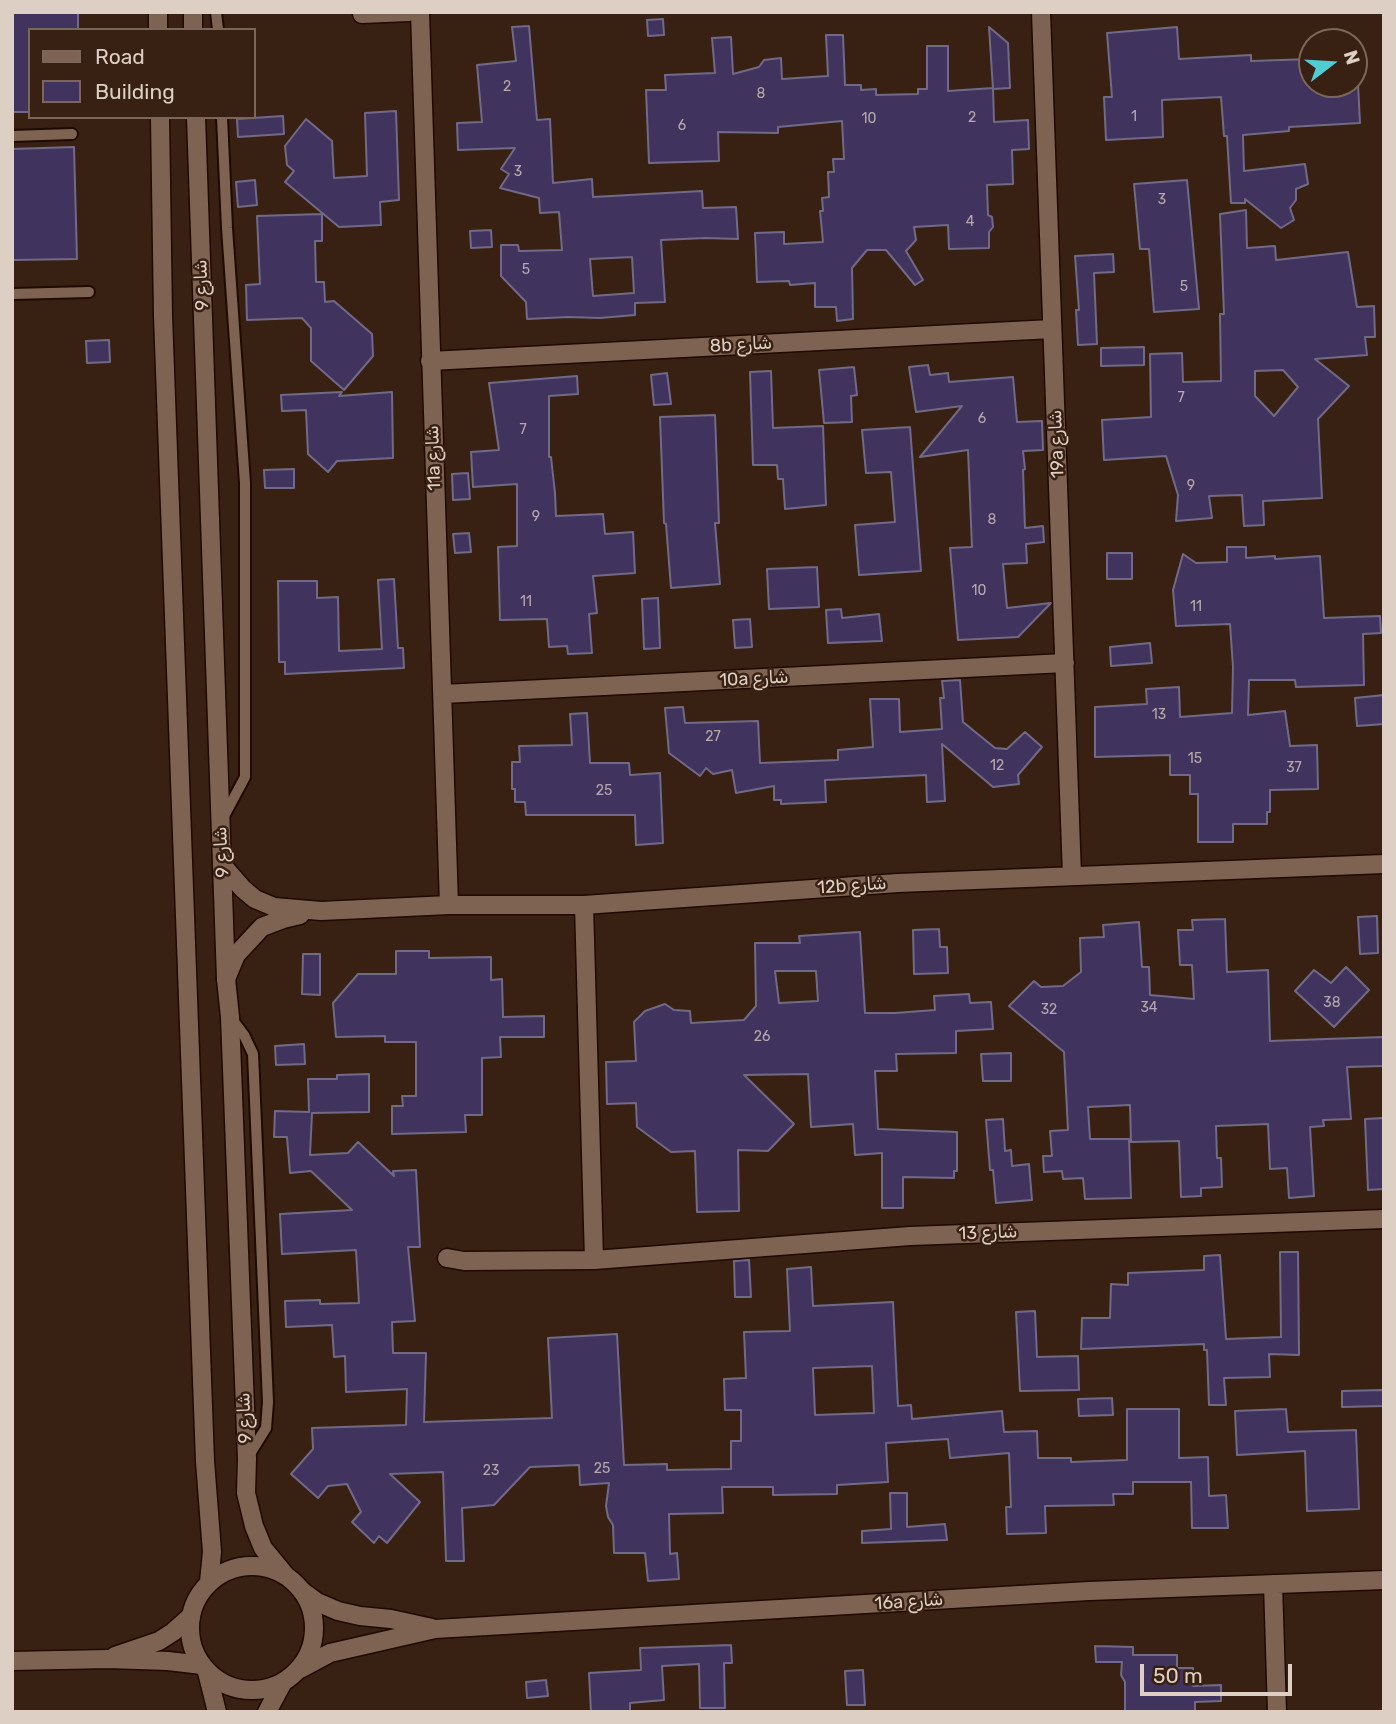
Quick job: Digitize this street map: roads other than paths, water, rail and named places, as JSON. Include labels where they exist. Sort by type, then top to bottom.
[{"type":"street","points":[[362,14],[409,12]]},
{"type":"street","name":"11a شارع","points":[[420,12],[449,905]]},
{"type":"street","name":"19a شارع","points":[[1041,12],[1072,876]]},
{"type":"street","points":[[160,119],[167,428],[205,1461],[212,1552],[209,1582]]},
{"type":"street","name":"شارع 9","points":[[197,119],[226,979],[230,1017],[247,1459],[246,1493],[254,1526],[263,1548],[286,1576]]},
{"type":"street","name":"8b شارع","points":[[430,361],[1052,329]]},
{"type":"street","name":"10a شارع","points":[[443,694],[1065,663]]},
{"type":"street","name":"12b شارع","points":[[223,866],[243,889],[256,899],[274,907],[321,911],[449,905],[584,905],[898,883],[1384,864]]},
{"type":"street","points":[[584,905],[594,1260]]},
{"type":"street","name":"12b شارع","points":[[226,979],[236,955],[262,927],[283,919],[321,911]]},
{"type":"street","name":"شارع 13","points":[[447,1258],[464,1261],[594,1260],[910,1236],[1384,1219]]},
{"type":"street","points":[[217,1712],[205,1669],[191,1642],[191,1616],[195,1603],[209,1582],[227,1571],[247,1566],[267,1568],[286,1576],[302,1591],[310,1606],[314,1630],[309,1655],[300,1669],[282,1684],[267,1712]]},
{"type":"street","name":"16a شارع","points":[[300,1669],[330,1653],[435,1629],[1089,1591],[1384,1580]]},
{"type":"street","points":[[1273,1584],[1277,1712]]},
{"type":"street","name":"16a شارع","points":[[302,1591],[317,1602],[338,1611],[435,1629]]},
{"type":"street","points":[[108,1659],[159,1641],[191,1616]]},
{"type":"street","points":[[12,1661],[168,1661],[205,1669],[224,1684],[243,1690],[263,1690],[282,1684]]},
{"type":"lane","points":[[221,823],[245,777],[245,483],[222,119]]},
{"type":"lane","points":[[12,136],[72,134]]},
{"type":"lane","points":[[12,294],[89,292]]}]
